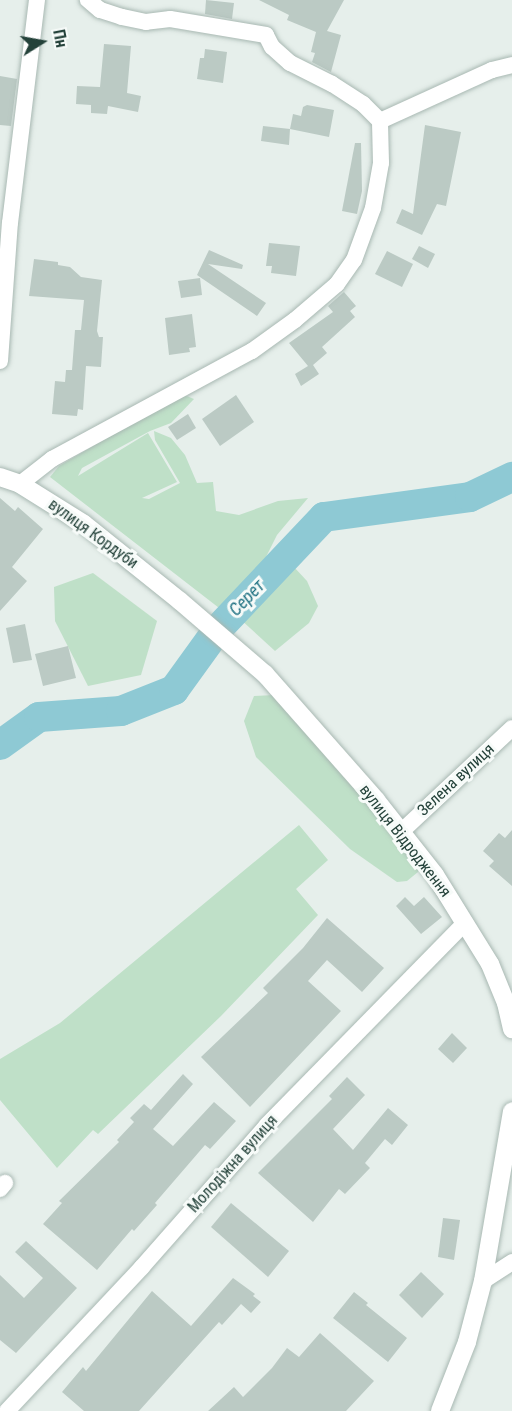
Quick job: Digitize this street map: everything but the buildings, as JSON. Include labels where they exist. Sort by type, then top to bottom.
[{"type":"street","points":[[0,361],[10,223],[37,0]]},
{"type":"street","points":[[20,484],[52,459],[252,351],[295,320],[337,284],[354,260],[373,208],[381,163],[380,121],[363,104],[332,84],[290,63],[273,47],[266,35],[170,19],[146,22],[100,10],[88,0]]},
{"type":"street","points":[[380,121],[492,70],[512,65]]},
{"type":"street","name":"вулиця Кордуби","points":[[0,477],[20,484],[84,524],[180,601],[264,674]]},
{"type":"street","name":"вулиця Відродження","points":[[264,674],[401,832],[435,875],[490,964],[506,1003],[512,1029]]},
{"type":"street","name":"Зелена вулиця","points":[[401,832],[512,728]]},
{"type":"street","name":"Молодіжна вулиця","points":[[7,1411],[142,1267],[267,1125],[465,923]]},
{"type":"street","points":[[440,1411],[467,1342],[483,1281],[512,1111]]},
{"type":"street","points":[[483,1281],[512,1262]]},
{"type":"green space","points":[[182,394],[194,399],[171,423],[150,431],[82,468],[78,476],[148,433],[177,482],[142,498],[149,499],[180,483],[155,440],[154,431],[171,438],[185,455],[197,483],[213,482],[216,511],[239,515],[278,501],[308,498],[277,535],[261,567],[240,596],[223,611],[50,477],[59,466]]},
{"type":"green space","points":[[294,567],[307,581],[318,606],[309,623],[275,651],[239,618],[259,591]]},
{"type":"green space","points":[[93,573],[157,621],[141,675],[88,686],[55,621],[54,587]]},
{"type":"green space","points":[[275,695],[299,699],[419,849],[418,872],[407,881],[397,882],[350,849],[256,757],[244,721],[254,696]]},
{"type":"green space","points":[[299,825],[328,860],[296,889],[318,915],[221,1016],[98,1134],[93,1130],[57,1168],[0,1100],[0,1059],[60,1023]]},
{"type":"waterway","name":"Серет","points":[[0,745],[39,717],[121,711],[174,690],[218,629],[324,517],[470,497],[512,477]]}]
